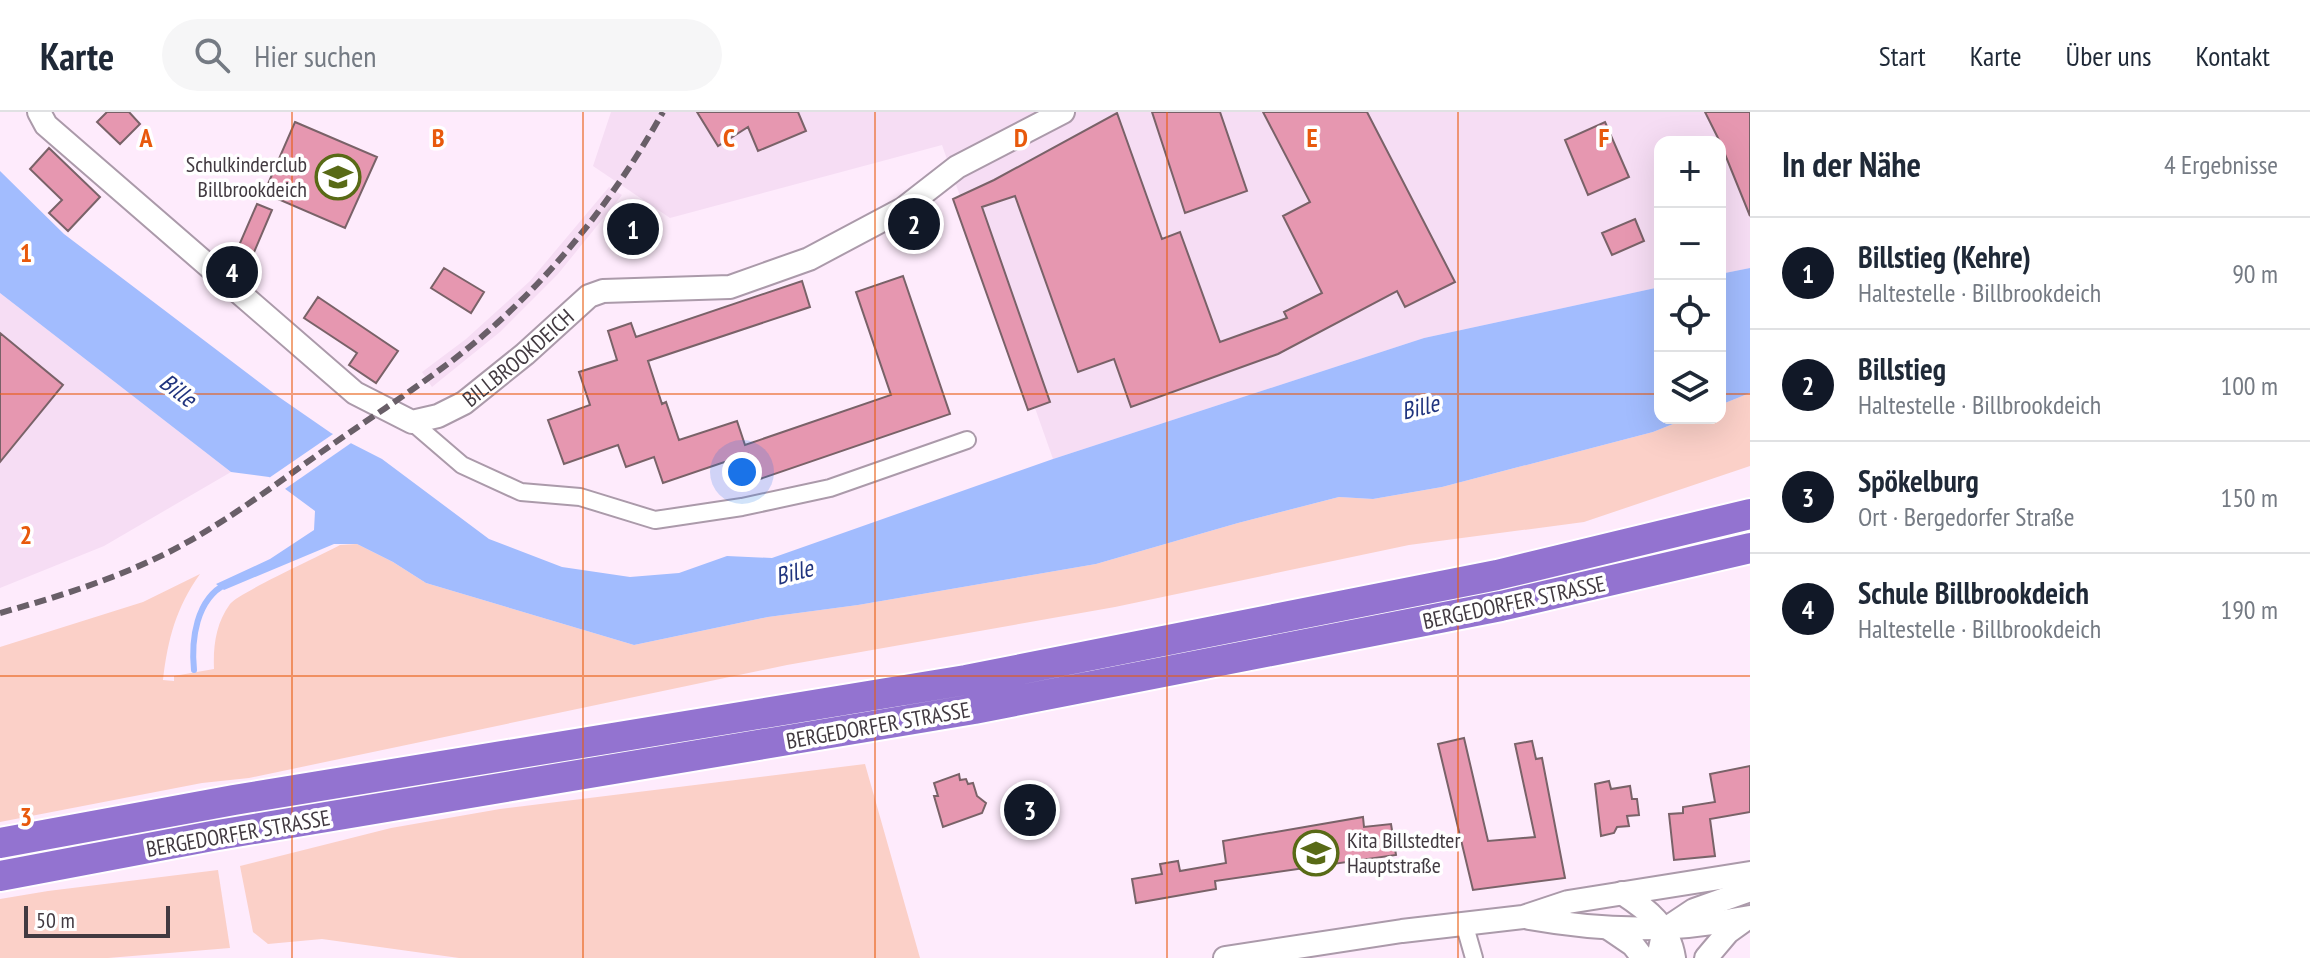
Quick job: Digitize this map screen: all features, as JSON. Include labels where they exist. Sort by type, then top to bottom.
[{"type":"highway","name":"BERGEDORFER STRASSE","points":[[0,843],[234,800],[966,680],[1497,575],[1750,514]]},
{"type":"highway","name":"BERGEDORFER STRASSE","points":[[0,876],[212,836],[974,709],[1486,609],[1750,548]]},
{"type":"street","points":[[39,112],[46,125],[355,393],[412,422],[462,465],[521,492],[580,497],[655,520],[742,507],[830,488],[967,440]]},
{"type":"street","name":"BILLBROOKDEICH","points":[[412,422],[438,416],[464,403],[525,354],[589,296],[603,291],[730,287],[809,259],[903,209],[957,167],[1063,112]]},
{"type":"street","points":[[1225,958],[1326,951],[1464,923],[1523,917],[1568,902],[1750,873]]},
{"type":"street","points":[[1658,958],[1664,930],[1694,910],[1750,890]]},
{"type":"street","points":[[1622,893],[1648,910],[1664,930],[1674,958]]},
{"type":"street","points":[[1523,917],[1607,928],[1664,930],[1749,918]]},
{"type":"street","points":[[1706,958],[1728,932],[1749,918]]},
{"type":"street","points":[[1464,923],[1474,958]]},
{"type":"street","points":[[1607,928],[1633,945],[1643,958]]},
{"type":"shaded area","points":[[611,112],[1750,112],[1750,268],[1726,273],[1726,136],[1654,136],[1654,288],[1424,338],[1053,459],[942,145],[670,218],[593,166]]},
{"type":"shaded area","points":[[609,187],[622,195],[558,274],[500,332],[432,387],[422,372],[466,339],[530,281]]},
{"type":"shaded area","points":[[0,293],[231,472],[104,546],[0,588]]},
{"type":"shaded area","points":[[1750,393],[1750,466],[1584,522],[1409,545],[1115,607],[787,665],[249,778],[202,783],[0,822],[0,647],[143,602],[200,574],[174,624],[163,680],[174,681],[174,676],[214,669],[216,635],[230,604],[264,583],[340,545],[357,544],[426,583],[634,645],[768,617],[858,605],[1096,564],[1339,497],[1373,499],[1442,487],[1653,432],[1673,424],[1726,424],[1726,403]]},
{"type":"shaded area","points":[[865,764],[920,958],[459,958],[322,939],[268,944],[253,932],[240,866],[391,828],[500,809]]},
{"type":"shaded area","points":[[218,870],[230,948],[108,958],[0,958],[0,899]]},
{"type":"water","name":"Bille","points":[[0,171],[64,234],[276,395],[331,433],[382,459],[489,539],[562,567],[630,577],[679,573],[727,556],[772,558],[1053,459],[1424,338],[1654,288],[1654,424],[1673,424],[1653,432],[1442,487],[1373,499],[1339,497],[1096,564],[858,605],[768,617],[634,645],[426,583],[357,544],[334,544],[224,590],[216,584],[270,559],[314,530],[315,511],[269,477],[231,472],[0,293]]},
{"type":"water","points":[[1750,268],[1750,393],[1726,403],[1726,280],[1726,273]]},
{"type":"pier","points":[[336,432],[354,441],[282,491],[266,480]]},
{"type":"building","points":[[107,112],[129,112],[140,124],[120,144],[97,122]]},
{"type":"building","points":[[697,112],[798,112],[806,131],[758,151],[748,127],[718,146]]},
{"type":"building","points":[[1152,112],[1220,112],[1247,191],[1185,213]]},
{"type":"building","points":[[1263,112],[1367,112],[1455,282],[1405,307],[1397,291],[1278,354],[1131,407],[1114,359],[1078,372],[1015,196],[982,207],[1050,402],[1028,410],[953,199],[1117,113],[1162,239],[1180,232],[1220,342],[1287,318],[1284,312],[1322,293],[1283,216],[1310,202]]},
{"type":"building","points":[[1705,112],[1750,112],[1750,216],[1726,157],[1726,136],[1717,136]]},
{"type":"building","name":"Schulkinderclub Billbrookdeich","points":[[295,122],[377,157],[345,228],[264,193]]},
{"type":"building","points":[[1605,122],[1629,177],[1588,195],[1565,140]]},
{"type":"building","points":[[49,148],[100,197],[68,231],[49,213],[62,200],[30,169]]},
{"type":"building","points":[[257,204],[272,210],[249,264],[234,257]]},
{"type":"building","points":[[1635,219],[1644,241],[1612,255],[1602,233]]},
{"type":"building","points":[[444,268],[484,292],[471,313],[431,288]]},
{"type":"building","points":[[903,276],[950,414],[757,480],[748,454],[663,483],[654,457],[626,467],[618,445],[564,464],[548,420],[590,405],[579,372],[617,360],[608,331],[631,323],[636,337],[802,281],[810,307],[648,361],[662,404],[666,402],[679,440],[737,421],[745,445],[891,395],[856,292]]},
{"type":"building","points":[[318,297],[398,351],[376,383],[349,365],[357,353],[304,318]]},
{"type":"building","points":[[0,333],[63,385],[0,462]]},
{"type":"building","points":[[1464,738],[1488,841],[1535,837],[1515,744],[1532,741],[1536,759],[1542,758],[1565,878],[1473,890],[1438,744]]},
{"type":"building","points":[[1750,766],[1750,812],[1710,819],[1715,856],[1674,860],[1669,814],[1683,813],[1683,807],[1715,802],[1710,774]]},
{"type":"building","points":[[959,774],[960,780],[973,783],[977,796],[986,803],[982,813],[943,827],[934,796],[938,796],[934,783]]},
{"type":"building","points":[[1609,781],[1611,789],[1630,786],[1632,799],[1637,799],[1639,815],[1627,816],[1629,826],[1617,827],[1614,833],[1601,836],[1595,784]]},
{"type":"building","points":[[1363,817],[1364,827],[1391,824],[1396,855],[1215,881],[1216,889],[1136,903],[1132,879],[1162,874],[1160,864],[1178,861],[1180,871],[1226,863],[1223,841]]},
{"type":"waterway","points":[[194,670],[195,634],[202,610],[216,591],[226,584]]},
{"type":"railway","points":[[0,613],[105,580],[209,530],[462,353],[549,272],[599,211],[663,112]]},
{"type":"place","name":"Schulkinderclub Billbrookdeich","points":[[338,177]]},
{"type":"place","name":"Billstieg","points":[[914,224]]},
{"type":"place","name":"Billstieg (Kehre)","points":[[633,229]]},
{"type":"place","name":"Schule Billbrookdeich","points":[[232,272]]},
{"type":"place","name":"Spökelburg","points":[[1030,810]]},
{"type":"place","name":"Kita Billstedter Hauptstraße","points":[[1316,853]]}]
